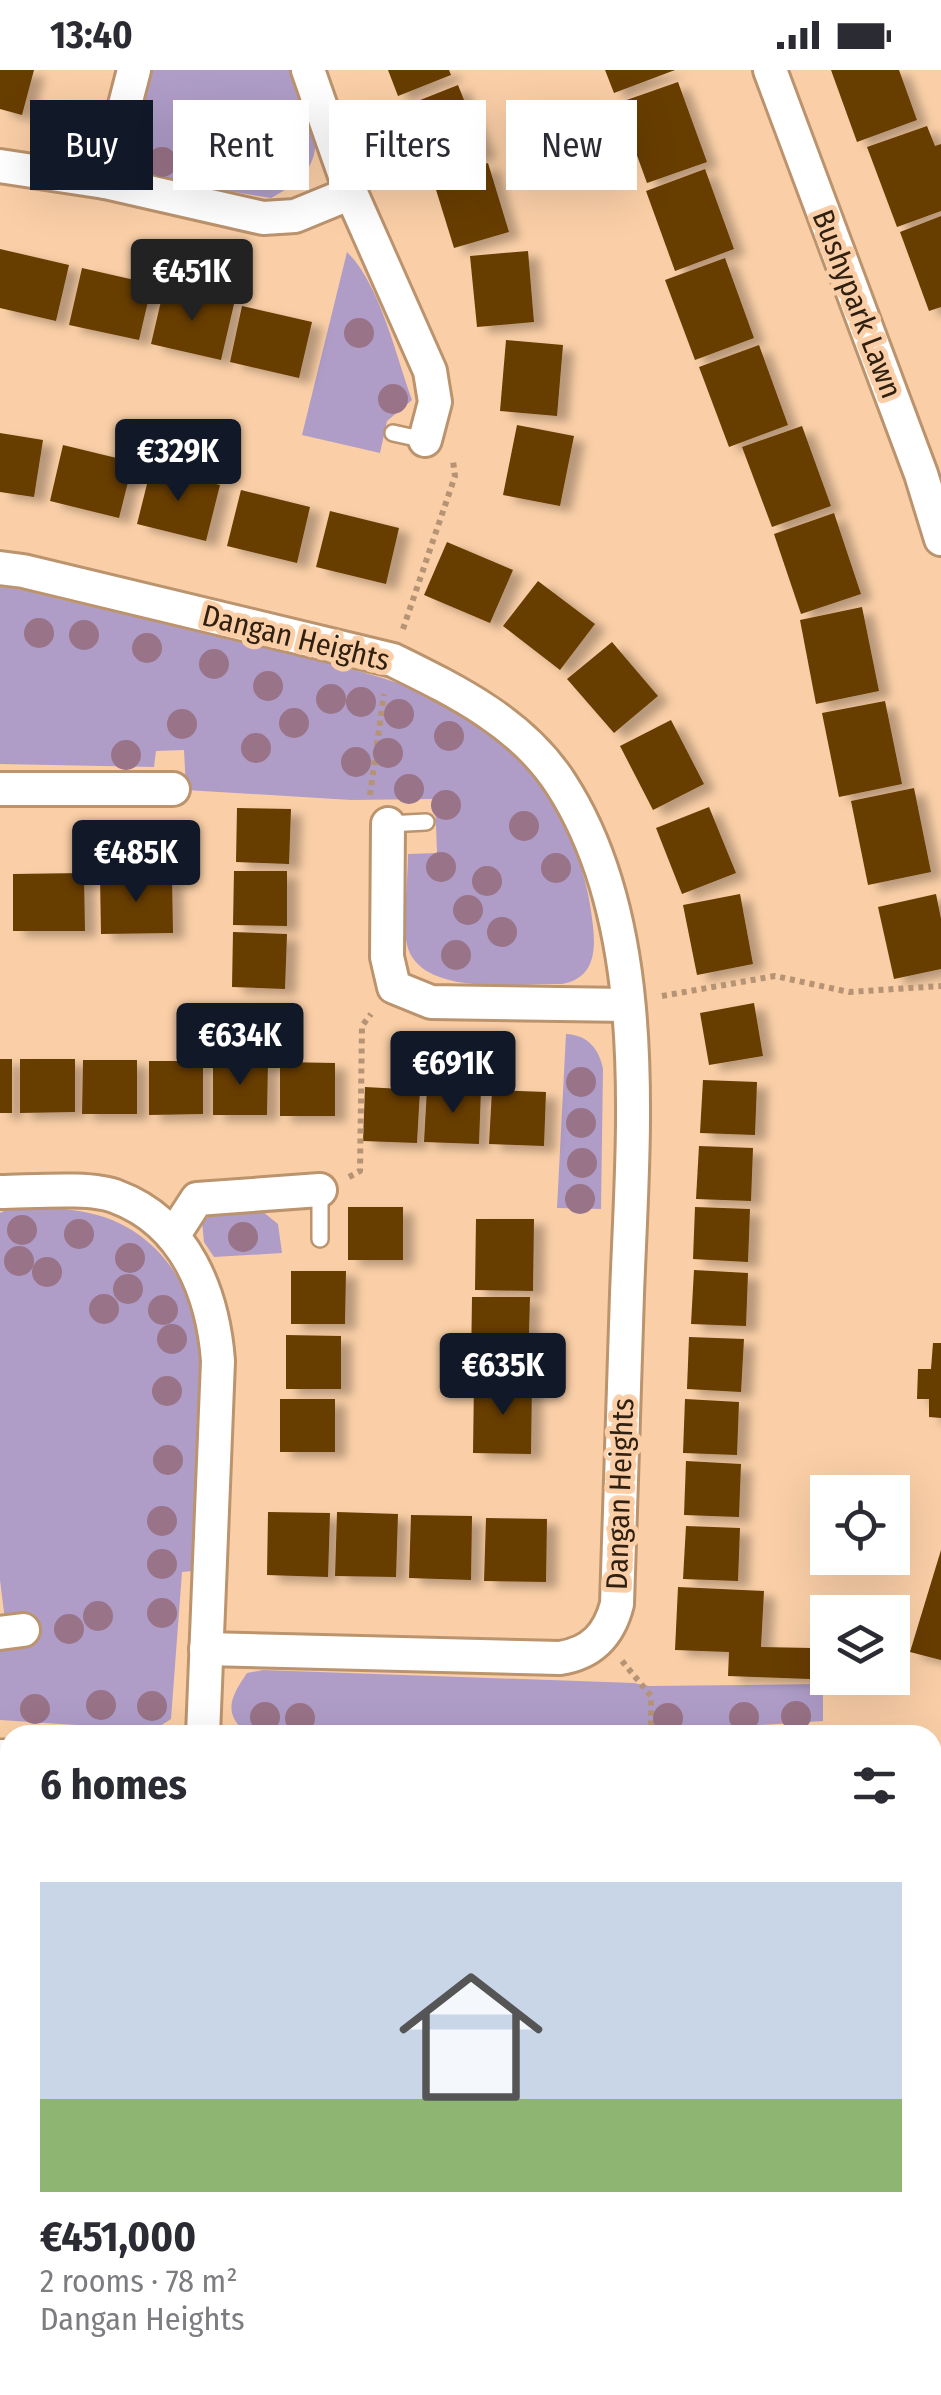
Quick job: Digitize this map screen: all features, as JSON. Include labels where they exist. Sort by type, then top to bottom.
[{"type":"street","points":[[126,100],[134,70]]},
{"type":"street","points":[[308,70],[351,193],[430,371],[435,389],[428,431]]},
{"type":"street","name":"Bushypark Lawn","points":[[770,70],[915,458],[941,539]]},
{"type":"street","points":[[0,166],[30,171]]},
{"type":"street","points":[[140,190],[262,218],[294,216],[351,193]]},
{"type":"street","name":"Dangan Heights","points":[[0,568],[393,660],[491,714],[532,747],[561,784],[606,882],[628,1006],[632,1101],[630,1215],[616,1604],[612,1623],[602,1638]]},
{"type":"street","points":[[0,788],[173,783]]},
{"type":"street","points":[[388,824],[387,957],[394,986],[430,1002],[628,1006]]},
{"type":"street","points":[[174,1236],[197,1198],[320,1190]]},
{"type":"street","points":[[0,1192],[116,1196],[174,1236],[200,1280],[216,1327],[218,1361],[203,1725]]},
{"type":"street","points":[[206,1649],[533,1660],[575,1656],[602,1638]]},
{"type":"lane","points":[[393,433],[428,431]]},
{"type":"lane","points":[[388,824],[426,822]]},
{"type":"lane","points":[[320,1190],[320,1239]]},
{"type":"path","points":[[388,824],[369,804],[385,686],[456,476],[450,446],[428,431]]},
{"type":"path","points":[[628,1006],[645,999],[775,976],[849,992],[941,986]]},
{"type":"path","points":[[320,1190],[360,1172],[362,1026],[394,986]]},
{"type":"path","points":[[602,1638],[651,1696],[651,1725]]},
{"type":"shaded area","points":[[150,70],[293,70],[305,100],[173,100],[173,182],[153,169],[153,100],[144,100]]},
{"type":"shaded area","points":[[309,112],[315,142],[309,166]]},
{"type":"shaded area","points":[[222,190],[284,190],[271,198]]},
{"type":"shaded area","points":[[347,252],[378,301],[412,400],[387,421],[380,453],[302,435]]},
{"type":"shaded area","points":[[0,587],[340,666],[396,682],[457,709],[516,756],[560,817],[587,888],[594,946],[586,970],[562,984],[470,984],[427,971],[413,958],[405,929],[408,854],[437,853],[435,799],[351,800],[186,790],[184,750],[156,751],[154,767],[0,764]]},
{"type":"shaded area","points":[[566,1034],[591,1044],[603,1069],[601,1209],[557,1208]]},
{"type":"shaded area","points":[[257,1207],[278,1224],[282,1253],[214,1257],[204,1242],[202,1222],[218,1209]]},
{"type":"shaded area","points":[[8,1209],[72,1210],[123,1225],[144,1238],[176,1274],[197,1320],[203,1346],[192,1571],[182,1572],[171,1719],[162,1725],[0,1720],[0,1651],[30,1645],[25,1618],[5,1620],[0,1580],[0,1213]]},
{"type":"shaded area","points":[[263,1670],[649,1686],[810,1684],[810,1695],[823,1695],[823,1721],[762,1725],[239,1725],[232,1713],[236,1690],[247,1673]]},
{"type":"building","points":[[0,70],[34,70],[22,115],[0,109]]},
{"type":"building","points":[[388,70],[449,70],[451,75],[398,96]]},
{"type":"building","points":[[605,70],[675,70],[614,93]]},
{"type":"building","points":[[831,70],[899,70],[917,120],[857,142]]},
{"type":"building","points":[[678,82],[707,162],[647,183],[637,155],[637,100],[627,100]]},
{"type":"building","points":[[458,85],[464,100],[420,100]]},
{"type":"building","points":[[927,126],[935,146],[941,144],[941,211],[897,227],[867,147]]},
{"type":"building","points":[[486,164],[509,232],[454,248],[436,190],[486,190]]},
{"type":"building","points":[[705,169],[734,249],[675,271],[646,191]]},
{"type":"building","points":[[941,216],[941,307],[929,311],[900,232]]},
{"type":"building","points":[[0,249],[69,265],[56,321],[0,308]]},
{"type":"building","points":[[528,251],[534,322],[477,327],[470,256]]},
{"type":"building","points":[[725,258],[754,338],[695,360],[665,280]]},
{"type":"building","points":[[82,268],[152,284],[139,340],[69,325]]},
{"type":"building","points":[[164,288],[234,304],[221,360],[151,344]]},
{"type":"building","points":[[242,306],[312,322],[299,378],[230,362]]},
{"type":"building","points":[[506,340],[563,345],[557,416],[500,411]]},
{"type":"building","points":[[759,345],[788,425],[729,447],[699,367]]},
{"type":"building","points":[[517,425],[574,436],[560,506],[503,495]]},
{"type":"building","points":[[802,426],[831,506],[772,527],[742,447]]},
{"type":"building","points":[[0,433],[43,440],[34,497],[0,492]]},
{"type":"building","points":[[63,445],[133,462],[119,518],[50,501]]},
{"type":"building","points":[[151,468],[220,485],[206,541],[137,524]]},
{"type":"building","points":[[241,490],[310,507],[297,563],[227,546]]},
{"type":"building","points":[[330,511],[399,528],[386,584],[316,567]]},
{"type":"building","points":[[834,513],[861,594],[801,614],[774,534]]},
{"type":"building","points":[[447,542],[513,570],[490,623],[424,595]]},
{"type":"building","points":[[538,581],[595,624],[560,670],[503,626]]},
{"type":"building","points":[[862,607],[879,691],[816,704],[800,620]]},
{"type":"building","points":[[612,642],[658,696],[614,733],[567,679]]},
{"type":"building","points":[[885,701],[902,784],[839,797],[822,713]]},
{"type":"building","points":[[671,720],[704,784],[653,810],[620,746]]},
{"type":"building","points":[[914,788],[931,872],[868,885],[851,801]]},
{"type":"building","points":[[709,807],[736,873],[682,894],[656,828]]},
{"type":"building","points":[[237,808],[291,809],[289,864],[236,862]]},
{"type":"building","points":[[234,871],[287,871],[287,926],[233,925]]},
{"type":"building","points":[[84,873],[85,931],[13,931],[13,874]]},
{"type":"building","points":[[172,876],[173,933],[101,934],[100,877]]},
{"type":"building","points":[[740,894],[753,964],[697,975],[683,905]]},
{"type":"building","points":[[936,894],[941,919],[941,969],[894,979],[878,907]]},
{"type":"building","points":[[233,932],[287,934],[285,989],[232,987]]},
{"type":"building","points":[[754,1003],[763,1056],[709,1065],[700,1013]]},
{"type":"building","points":[[0,1059],[12,1059],[12,1113],[0,1113]]},
{"type":"building","points":[[20,1059],[75,1059],[75,1112],[20,1113]]},
{"type":"building","points":[[83,1060],[137,1060],[137,1114],[82,1114]]},
{"type":"building","points":[[149,1061],[203,1061],[203,1114],[149,1115]]},
{"type":"building","points":[[268,1061],[267,1115],[213,1115],[213,1062]]},
{"type":"building","points":[[280,1062],[335,1063],[335,1116],[280,1116]]},
{"type":"building","points":[[703,1080],[757,1082],[755,1135],[700,1133]]},
{"type":"building","points":[[365,1087],[420,1090],[417,1143],[363,1141]]},
{"type":"building","points":[[427,1088],[481,1090],[479,1144],[424,1142]]},
{"type":"building","points":[[492,1090],[546,1092],[544,1146],[489,1144]]},
{"type":"building","points":[[699,1146],[753,1148],[751,1201],[696,1199]]},
{"type":"building","points":[[348,1207],[403,1207],[403,1260],[348,1260]]},
{"type":"building","points":[[695,1207],[750,1209],[748,1262],[693,1259]]},
{"type":"building","points":[[476,1219],[534,1219],[533,1291],[475,1290]]},
{"type":"building","points":[[694,1270],[748,1273],[746,1326],[691,1324]]},
{"type":"building","points":[[291,1271],[346,1271],[345,1324],[291,1324]]},
{"type":"building","points":[[472,1297],[530,1297],[528,1369],[471,1368]]},
{"type":"building","points":[[286,1335],[341,1336],[341,1389],[286,1389]]},
{"type":"building","points":[[689,1337],[744,1339],[741,1392],[687,1389]]},
{"type":"building","points":[[933,1343],[941,1343],[941,1418],[929,1417],[929,1399],[917,1399],[918,1369],[931,1369]]},
{"type":"building","points":[[474,1382],[532,1382],[531,1454],[473,1453]]},
{"type":"building","points":[[280,1399],[335,1399],[335,1452],[280,1452]]},
{"type":"building","points":[[685,1399],[739,1402],[737,1455],[683,1453]]},
{"type":"building","points":[[686,1461],[741,1464],[739,1517],[684,1515]]},
{"type":"building","points":[[268,1512],[330,1513],[328,1577],[267,1575]]},
{"type":"building","points":[[337,1512],[398,1514],[396,1577],[335,1576]]},
{"type":"building","points":[[411,1515],[472,1516],[471,1580],[409,1578]]},
{"type":"building","points":[[486,1518],[547,1519],[546,1582],[484,1581]]},
{"type":"building","points":[[686,1526],[740,1528],[738,1581],[683,1579]]},
{"type":"building","points":[[941,1550],[941,1660],[910,1652]]},
{"type":"building","points":[[678,1587],[764,1591],[761,1647],[810,1648],[810,1679],[728,1676],[729,1652],[675,1650]]}]
